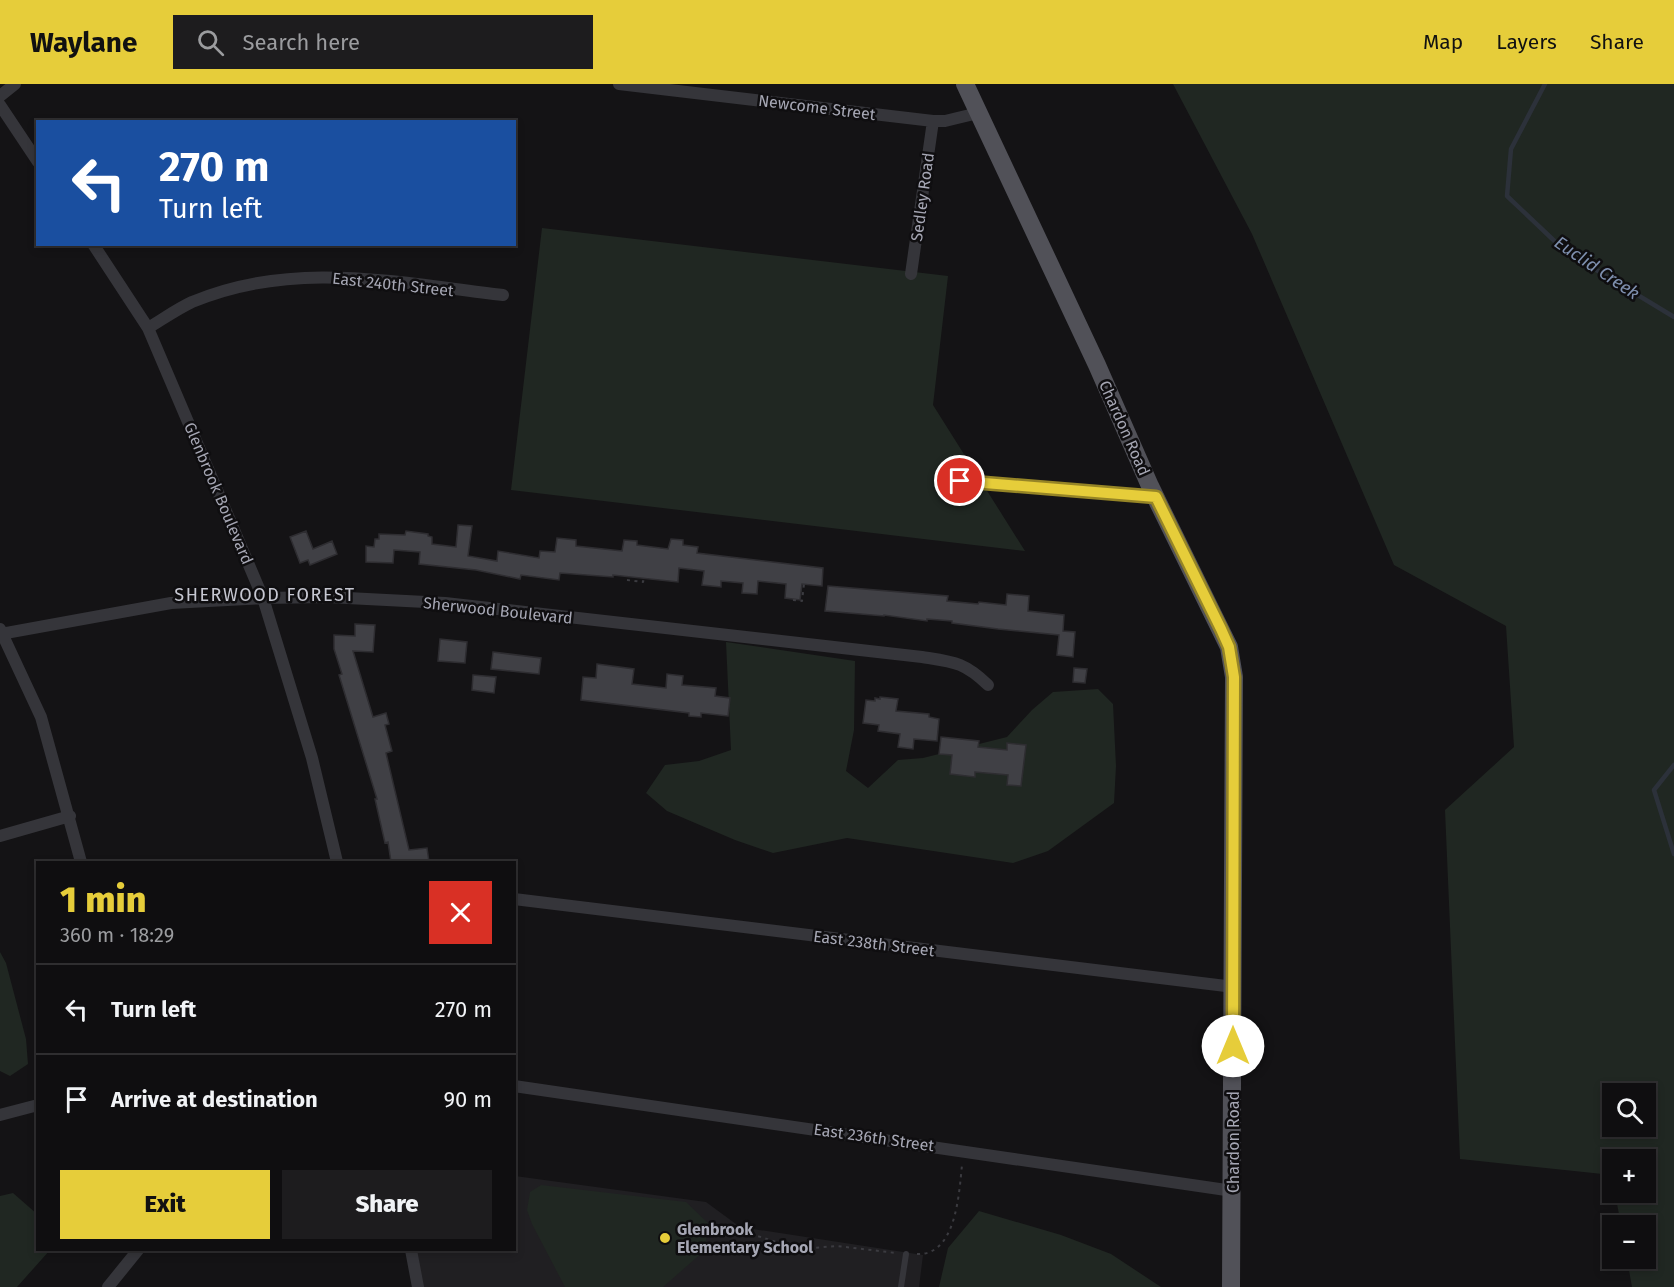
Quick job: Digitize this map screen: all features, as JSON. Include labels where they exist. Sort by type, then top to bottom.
[{"type":"main road","name":"Chardon Road","points":[[965,84],[1097,365],[1156,497],[1229,647],[1234,677],[1232,1287]]},
{"type":"street","points":[[0,96],[15,84]]},
{"type":"street","name":"Newcome Street","points":[[619,84],[933,121],[945,121],[978,113]]},
{"type":"street","points":[[0,105],[36,159]]},
{"type":"street","name":"Sedley Road","points":[[911,274],[933,121]]},
{"type":"street","name":"Glenbrook Boulevard","points":[[94,246],[148,328],[263,598],[312,758],[337,861]]},
{"type":"street","name":"East 240th Street","points":[[148,328],[191,303],[236,288],[282,278],[342,276],[503,296]]},
{"type":"street","name":"Sherwood Boulevard","points":[[1,632],[171,603],[328,597],[444,603],[922,657],[966,666],[988,685]]},
{"type":"street","points":[[1,632],[40,717],[81,861]]},
{"type":"street","points":[[0,836],[69,816]]},
{"type":"street","name":"East 238th Street","points":[[516,898],[1234,987]]},
{"type":"street","name":"East 236th Street","points":[[516,1086],[1233,1191]]},
{"type":"street","points":[[0,1115],[36,1106]]},
{"type":"street","points":[[108,1287],[137,1251]]},
{"type":"street","points":[[411,1251],[419,1287]]},
{"type":"lane","points":[[960,481],[1156,497]]},
{"type":"lane","points":[[901,1287],[906,1254]]},
{"type":"path","points":[[627,580],[644,582],[644,578]]},
{"type":"path","points":[[793,600],[802,601],[804,584]]},
{"type":"path","points":[[751,1234],[799,1249],[837,1246],[928,1255],[938,1249],[949,1231],[956,1207],[964,1150]]},
{"type":"shaded area","points":[[1173,84],[1674,84],[1674,1287],[1632,1287],[1629,1269],[1656,1269],[1656,1215],[1619,1215],[1617,1203],[1656,1203],[1656,1149],[1602,1149],[1602,1174],[1460,1159],[1445,810],[1514,747],[1506,626],[1394,565],[1252,234]]},
{"type":"shaded area","points":[[542,228],[948,276],[933,405],[1025,551],[511,490]]},
{"type":"shaded area","points":[[726,642],[855,661],[854,730],[846,771],[868,788],[898,760],[923,758],[1007,737],[1032,710],[1053,692],[1098,689],[1113,704],[1116,766],[1114,803],[1048,851],[1013,863],[847,838],[773,853],[735,840],[667,811],[646,793],[665,765],[699,761],[731,750]]},
{"type":"shaded area","points":[[0,952],[6,963],[26,1039],[28,1064],[10,1076],[0,1071]]},
{"type":"shaded area","name":"Glenbrook Elementary School","points":[[516,1176],[706,1202],[740,1227],[923,1255],[919,1287],[418,1287],[411,1251],[516,1251]]},
{"type":"shaded area","points":[[541,1185],[686,1202],[709,1224],[704,1251],[663,1287],[565,1287],[527,1210],[530,1192]]},
{"type":"shaded area","points":[[13,1193],[36,1213],[36,1251],[49,1251],[17,1287],[0,1287],[0,1196]]},
{"type":"shaded area","points":[[979,1211],[1061,1235],[1111,1254],[1161,1287],[939,1287],[948,1248]]},
{"type":"building","points":[[458,525],[472,526],[468,556],[497,561],[498,551],[539,558],[540,551],[555,552],[557,538],[576,540],[576,546],[622,551],[624,540],[637,541],[637,545],[668,549],[671,539],[683,540],[683,545],[698,547],[697,553],[823,568],[822,586],[802,584],[800,600],[785,598],[786,584],[758,581],[757,594],[742,593],[743,583],[721,581],[721,587],[702,585],[704,571],[679,568],[678,582],[613,575],[613,577],[560,573],[559,580],[521,575],[520,579],[476,570],[419,564],[420,552],[394,550],[393,563],[366,562],[366,546],[374,547],[375,539],[379,539],[379,534],[405,535],[406,531],[428,534],[432,537],[432,544],[456,547]]},
{"type":"building","points":[[306,531],[313,549],[332,541],[337,554],[310,565],[308,560],[300,563],[290,537]]},
{"type":"building","points":[[828,586],[948,596],[947,601],[978,604],[979,602],[1006,605],[1007,594],[1029,596],[1028,611],[1064,615],[1063,631],[1075,632],[1073,657],[1057,655],[1059,635],[952,623],[952,621],[927,619],[927,621],[825,611]]},
{"type":"building","points":[[355,624],[375,625],[373,652],[353,651],[373,717],[386,713],[389,724],[385,725],[392,751],[386,753],[409,850],[427,848],[429,861],[391,861],[388,842],[385,843],[375,799],[377,799],[339,675],[342,674],[334,649],[334,635],[355,636]]},
{"type":"building","points":[[440,639],[467,642],[465,663],[438,661]]},
{"type":"building","points":[[493,652],[541,658],[539,674],[491,669]]},
{"type":"building","points":[[597,664],[634,669],[632,684],[666,688],[667,674],[683,676],[682,685],[716,688],[715,696],[730,698],[728,716],[701,713],[701,717],[689,716],[689,713],[581,700],[583,677],[596,678]]},
{"type":"building","points":[[1074,668],[1087,669],[1085,683],[1073,682]]},
{"type":"building","points":[[473,675],[496,677],[494,693],[472,690]]},
{"type":"building","points":[[880,697],[898,699],[896,711],[929,714],[929,717],[939,719],[937,741],[914,739],[913,749],[898,747],[900,734],[878,731],[879,725],[863,723],[866,700],[875,701],[875,698],[880,699]]},
{"type":"building","points":[[941,737],[979,741],[978,747],[1007,750],[1007,743],[1026,745],[1021,786],[1007,785],[1008,775],[975,772],[975,777],[950,774],[952,755],[939,754]]},
{"type":"waterway","name":"Euclid Creek","points":[[1545,84],[1511,149],[1507,196],[1565,251],[1674,317]]},
{"type":"waterway","name":"Euclid Creek","points":[[1674,765],[1654,790],[1674,854]]},
{"type":"place","name":"Glenbrook Elementary School","points":[[665,1238]]},
{"type":"district","name":"SHERWOOD FOREST","points":[[265,595]]},
{"type":"route","points":[[960,481],[1156,497],[1221,629],[1229,647],[1234,677],[1233,1046]]}]
